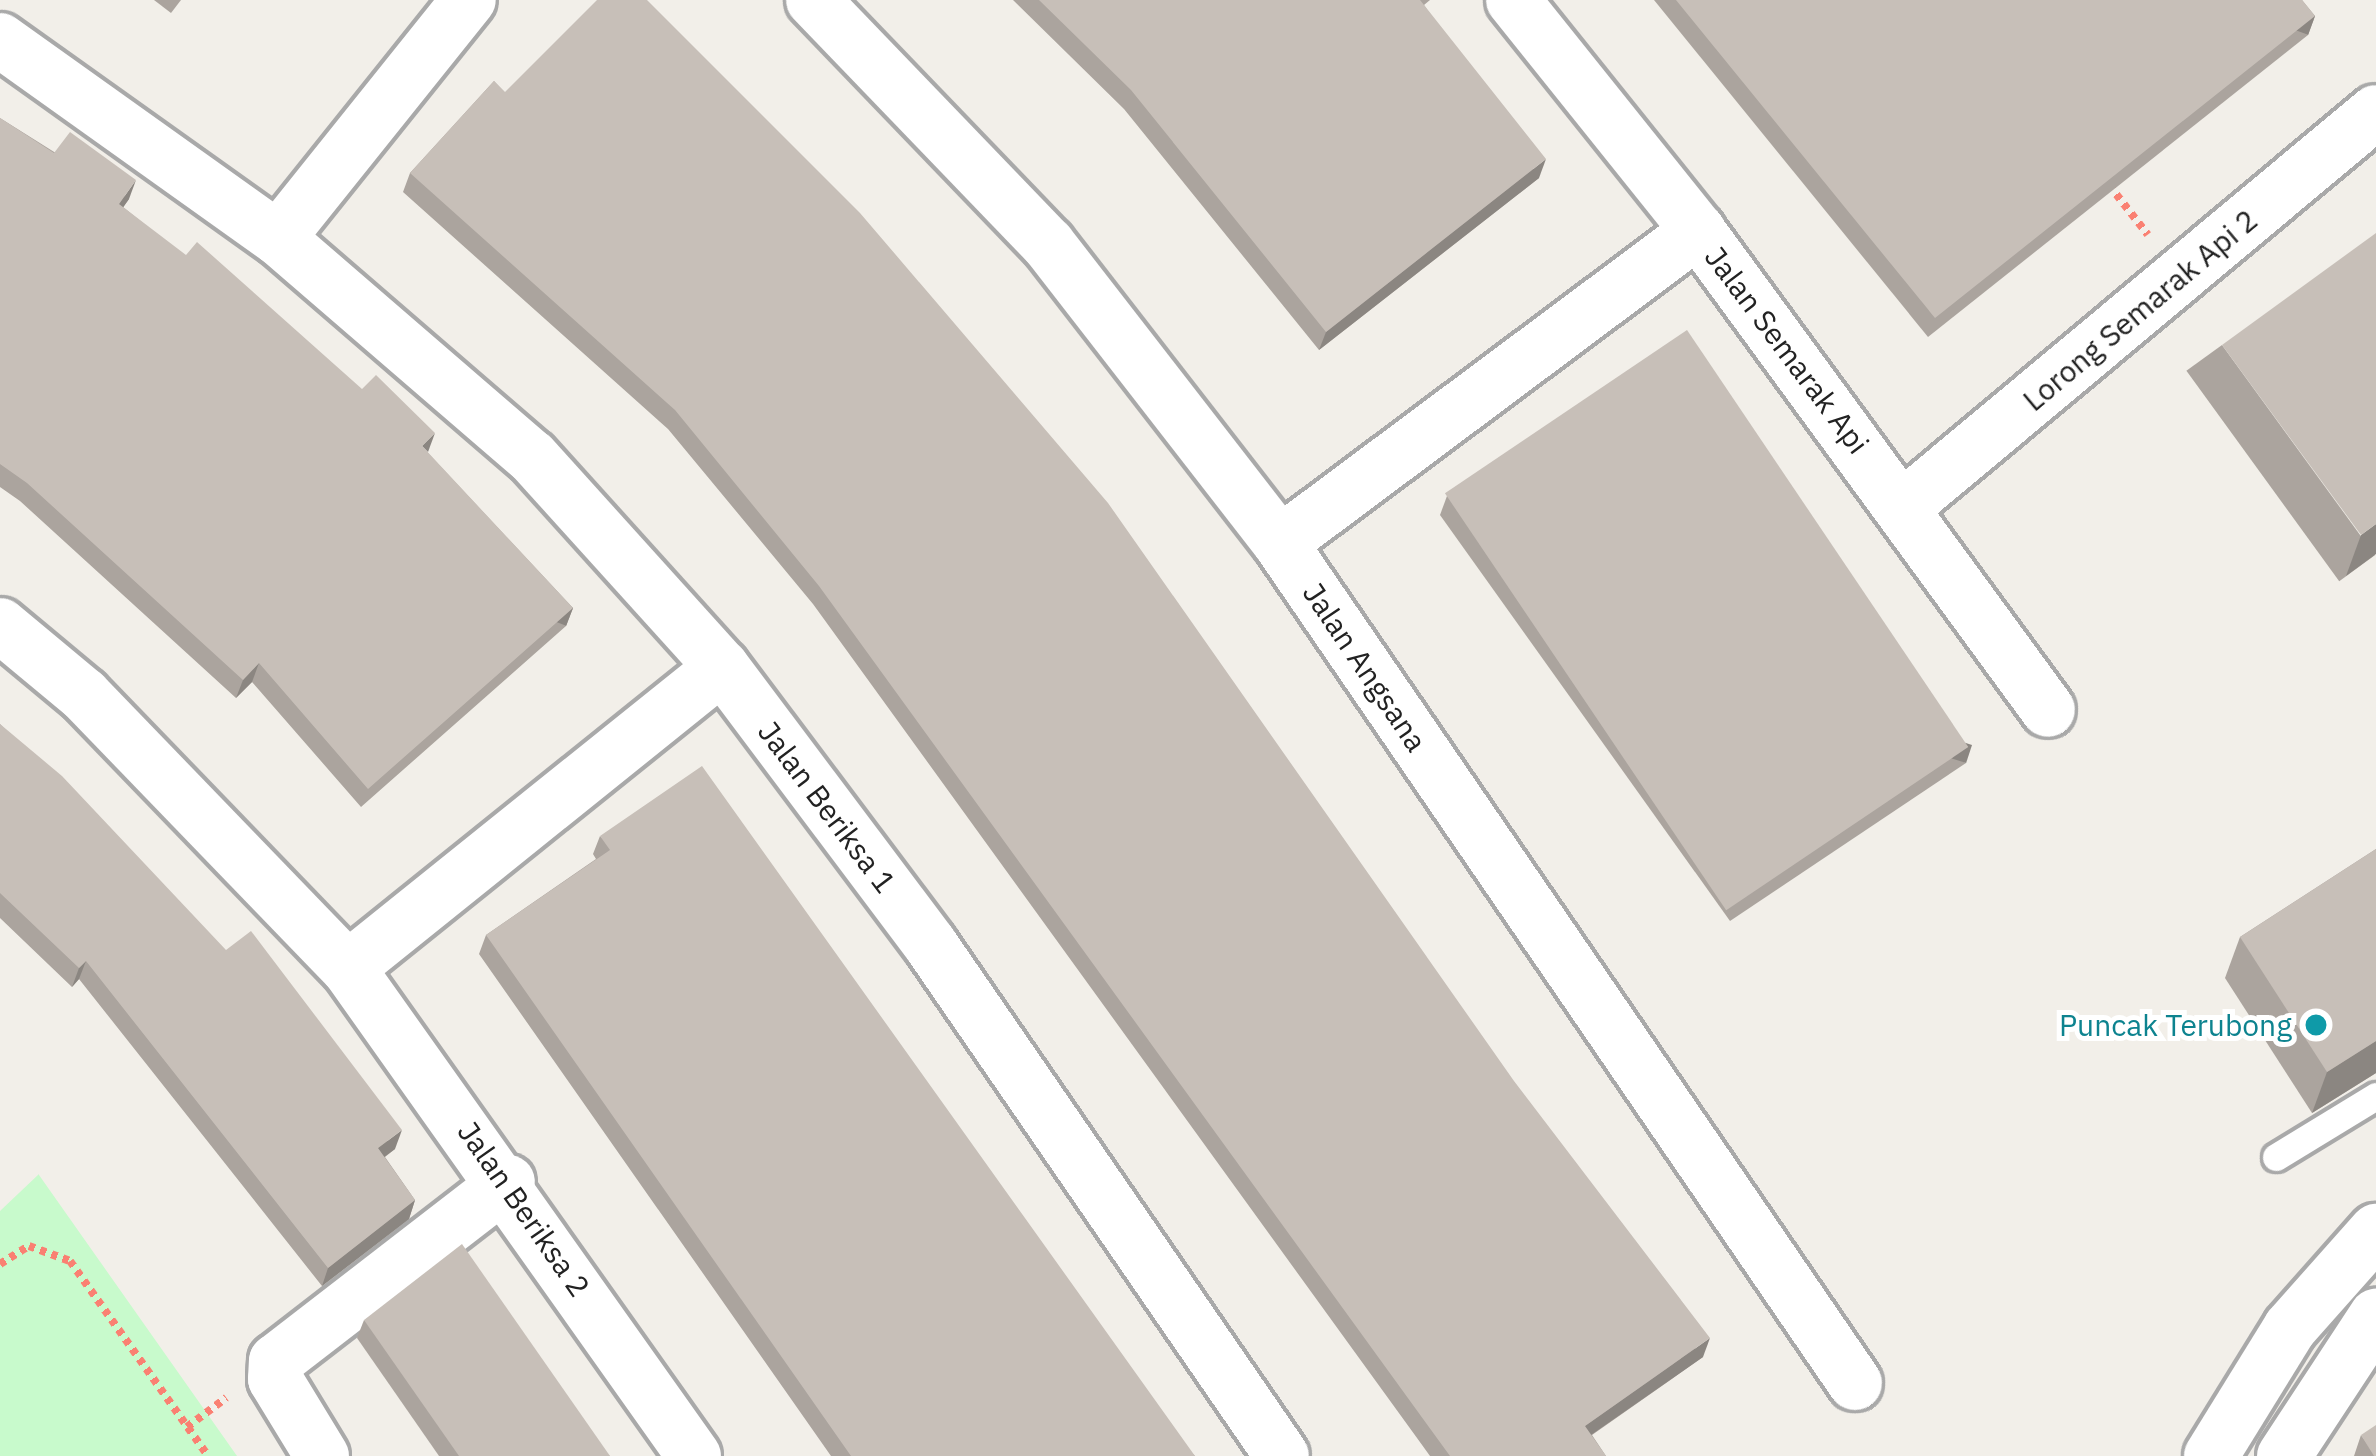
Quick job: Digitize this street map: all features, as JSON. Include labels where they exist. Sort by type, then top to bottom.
[{"type":"street","points":[[278,238],[469,0]]},
{"type":"street","name":"Jalan Angsana","points":[[813,0],[1048,244],[1280,543],[1855,1383]]},
{"type":"street","name":"Jalan Semarak Api","points":[[1513,0],[1698,230],[2048,710]]},
{"type":"street","name":"Jalan Beriksa 1","points":[[0,40],[278,238],[532,457],[722,668],[930,944],[1282,1456]]},
{"type":"street","name":"Lorong Semarak Api 2","points":[[1903,507],[2376,112]]},
{"type":"street","points":[[1280,543],[1698,230]]},
{"type":"street","name":"Jalan Beriksa 2","points":[[0,626],[84,695],[348,968],[508,1182],[694,1456]]},
{"type":"street","points":[[348,968],[722,668]]},
{"type":"street","points":[[322,1456],[275,1378],[276,1361],[508,1182]]},
{"type":"street","points":[[2211,1456],[2290,1328],[2376,1231]]},
{"type":"street","points":[[2284,1456],[2376,1316]]},
{"type":"lane","points":[[2276,1157],[2376,1096]]},
{"type":"path","points":[[2094,166],[2134,217]]},
{"type":"path","points":[[0,1264],[28,1246],[70,1261],[208,1456]]},
{"type":"green space","points":[[39,1174],[237,1456],[0,1456],[0,1211]]},
{"type":"building","points":[[597,0],[647,0],[860,213],[1108,503],[1514,1081],[1710,1338],[1585,1426],[1606,1456],[1450,1456],[819,586],[675,410],[410,173],[494,81],[505,92]]},
{"type":"building","points":[[1039,0],[1420,0],[1546,159],[1326,332],[1131,90]]},
{"type":"building","points":[[1676,0],[2302,0],[2315,16],[1935,318]]},
{"type":"building","points":[[0,118],[54,153],[70,132],[136,180],[119,204],[186,255],[197,242],[362,389],[376,375],[435,433],[422,446],[573,608],[368,789],[259,663],[243,680],[27,483],[0,464]]},
{"type":"building","points":[[2376,233],[2376,524],[2361,535],[2222,345]]},
{"type":"building","points":[[1687,330],[1968,747],[1726,910],[1445,493]]},
{"type":"building","points":[[0,724],[62,776],[226,950],[251,931],[402,1130],[378,1148],[415,1200],[328,1268],[86,961],[79,968],[0,893]]},
{"type":"building","points":[[702,766],[1195,1456],[851,1456],[486,935],[610,850],[600,836]]},
{"type":"building","name":"Puncak Terubong","points":[[2376,849],[2376,1041],[2327,1072],[2240,937]]},
{"type":"building","points":[[462,1244],[610,1456],[459,1456],[364,1320]]},
{"type":"building","points":[[2376,1425],[2376,1456],[2374,1456],[2361,1435]]},
{"type":"place","name":"Puncak Terubong","points":[[2316,1025]]}]
